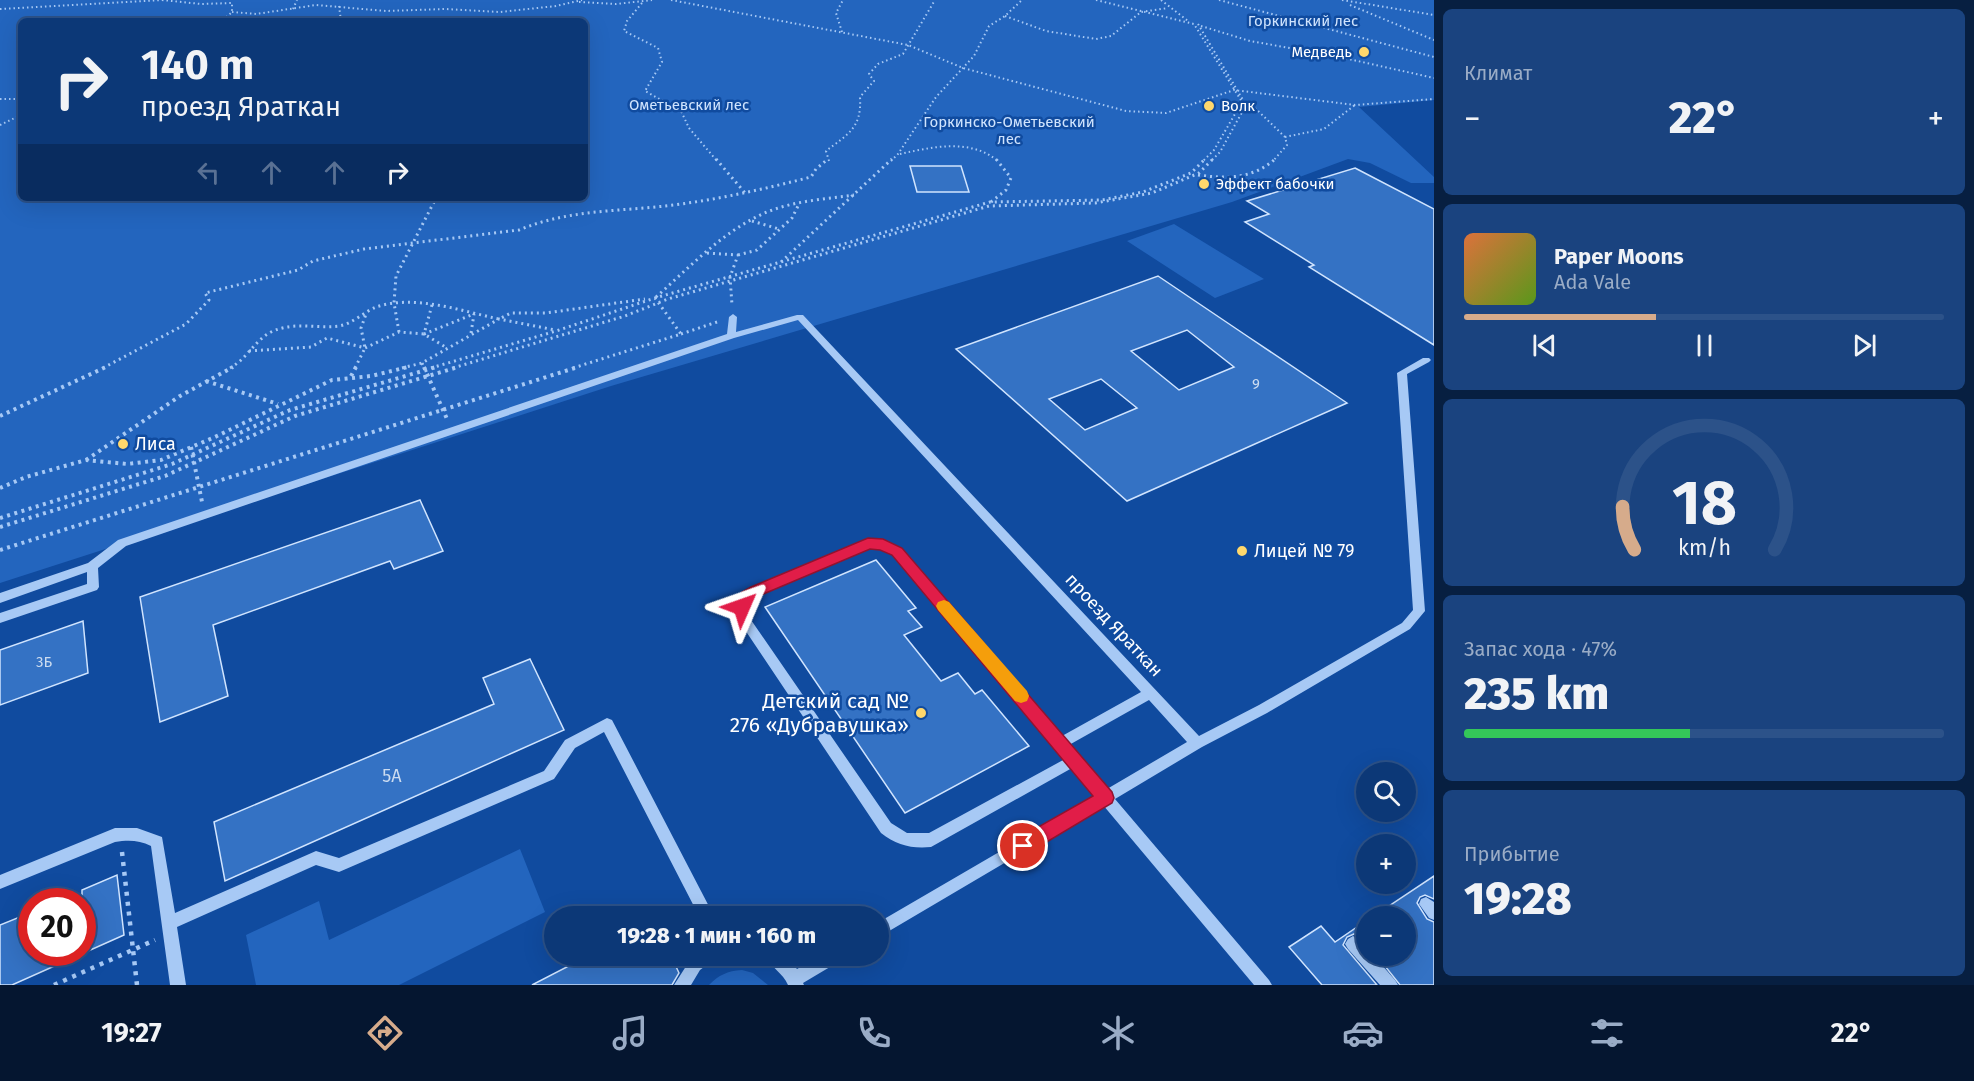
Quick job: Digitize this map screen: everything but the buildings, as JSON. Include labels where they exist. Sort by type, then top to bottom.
[{"type":"street","points":[[0,598],[92,566],[122,543],[731,336],[733,316]]},
{"type":"street","name":"проезд Яраткан","points":[[731,336],[800,316],[1197,743]]},
{"type":"street","points":[[889,924],[1197,743],[1263,709],[1406,626],[1419,611],[1402,373],[1426,360]]},
{"type":"street","points":[[1076,760],[931,840],[918,842],[904,840],[886,828],[879,819],[744,618],[743,602],[756,591],[868,543],[888,546],[897,551],[1076,760],[1264,985]]},
{"type":"street","points":[[0,618],[93,587],[92,566]]},
{"type":"street","points":[[1061,743],[1151,693]]},
{"type":"street","points":[[170,928],[316,858],[339,864],[549,775],[570,744],[607,724],[702,906]]},
{"type":"street","points":[[0,882],[120,834],[141,834],[157,842],[178,985]]},
{"type":"street","points":[[1353,944],[1390,985]]},
{"type":"street","points":[[682,985],[694,966]]},
{"type":"street","points":[[785,966],[796,982],[820,966]]},
{"type":"path","points":[[0,9],[162,0],[201,4],[232,3],[232,12]]},
{"type":"path","points":[[293,10],[297,0]]},
{"type":"path","points":[[225,18],[232,12],[256,14],[316,5],[386,11],[446,9],[500,12],[529,10],[582,0]]},
{"type":"path","points":[[576,2],[599,5],[642,3],[652,0]]},
{"type":"path","points":[[671,0],[908,45],[963,68],[1126,111],[1166,112],[1237,91],[1355,105],[1434,99]]},
{"type":"path","points":[[842,32],[836,13],[843,0]]},
{"type":"path","points":[[0,416],[118,360],[186,324],[209,300],[205,293],[298,270],[313,261],[364,249],[519,230],[540,220],[590,210],[680,204],[746,194],[811,177],[816,169],[829,161],[826,151],[856,127],[861,110],[860,97],[874,81],[869,74],[878,64],[903,54],[935,0]]},
{"type":"path","points":[[781,262],[898,154],[936,97],[974,56],[989,26],[1022,0]]},
{"type":"path","points":[[1096,0],[1197,24]]},
{"type":"path","points":[[0,518],[172,464],[290,410],[556,331],[654,298],[990,202],[1102,200],[1143,192],[1194,174],[1216,178],[1253,174],[1266,169],[1287,145],[1285,138],[1253,106],[1244,103],[1197,24],[1169,8],[1162,0]]},
{"type":"path","points":[[1162,0],[1181,15],[1217,33],[1434,77]]},
{"type":"path","points":[[1220,0],[1434,57]]},
{"type":"path","points":[[1342,0],[1434,15]]},
{"type":"path","points":[[642,3],[627,21],[624,31],[658,48],[662,62],[645,91],[681,111],[689,128],[746,194]]},
{"type":"path","points":[[1350,5],[1434,40]]},
{"type":"path","points":[[339,6],[341,18]]},
{"type":"path","points":[[1005,15],[1046,31],[1096,39],[1111,36],[1141,12],[1169,8]]},
{"type":"path","points":[[0,99],[18,99]]},
{"type":"path","points":[[0,527],[165,476],[295,416],[625,316],[658,303],[989,206],[1110,202],[1152,193],[1194,174],[1220,152],[1244,103]]},
{"type":"path","points":[[1285,138],[1316,134],[1331,128],[1355,105]]},
{"type":"path","points":[[0,125],[18,116]]},
{"type":"path","points":[[898,154],[950,145],[971,148],[991,155],[1005,165],[1011,178],[1006,190],[990,202]]},
{"type":"path","points":[[86,460],[127,464],[161,460],[279,405],[310,388],[332,380],[370,375],[422,363],[511,313],[546,313],[654,298],[729,234],[766,212],[800,203],[854,195]]},
{"type":"path","points":[[399,332],[394,303],[396,276],[434,201]]},
{"type":"path","points":[[707,253],[738,255],[757,250],[792,218],[800,203]]},
{"type":"path","points":[[751,221],[779,229]]},
{"type":"path","points":[[730,277],[738,255]]},
{"type":"path","points":[[0,550],[681,334],[654,298]]},
{"type":"path","points":[[0,488],[26,477],[86,460],[180,396],[238,364],[258,340],[273,331],[296,325],[341,326],[366,312],[394,303],[413,302],[556,331]]},
{"type":"path","points":[[424,334],[432,305]]},
{"type":"path","points":[[365,348],[361,328],[366,312]]},
{"type":"path","points":[[350,377],[365,348],[399,332],[424,334],[475,314]]},
{"type":"path","points":[[471,334],[475,314]]},
{"type":"path","points":[[424,334],[447,348]]},
{"type":"path","points":[[248,351],[311,347],[327,338],[365,348]]},
{"type":"path","points":[[422,363],[452,431]]},
{"type":"path","points":[[206,381],[279,405]]},
{"type":"path","points":[[191,447],[204,515]]},
{"type":"path","points":[[120,834],[137,985]]},
{"type":"path","points":[[54,985],[133,949],[170,928]]},
{"type":"green space","name":"Горкинско-Ометьевский лес","points":[[0,0],[1434,0],[1434,100],[1359,107],[1434,177],[1434,183],[1411,183],[1370,163],[1348,159],[1232,202],[611,386],[0,583]]},
{"type":"green space","points":[[1174,224],[1264,279],[1215,298],[1127,241]]},
{"type":"green space","points":[[520,849],[544,909],[544,912],[399,985],[256,985],[246,935],[319,901],[329,940]]},
{"type":"green space","points":[[742,970],[753,973],[768,985],[709,985],[724,974]]},
{"type":"slow traffic","points":[[944,606],[1021,696]]},
{"type":"place","name":"Медведь","points":[[1364,52]]},
{"type":"place","name":"Волк","points":[[1209,106]]},
{"type":"place","name":"Эффект бабочки","points":[[1204,184]]},
{"type":"place","name":"Лиса","points":[[123,444]]},
{"type":"place","name":"Лицей № 79","points":[[1242,551]]},
{"type":"place","name":"Детский сад № 276 «Дубравушка»","points":[[921,713]]},
{"type":"route","points":[[742,607],[747,597],[756,591],[868,543],[883,544],[897,551],[1085,770],[1106,798],[1023,846]]},
{"type":"park label","name":"Горкинский лес","points":[[1303,21]]},
{"type":"park label","name":"Ометьевский лес","points":[[689,105]]}]
